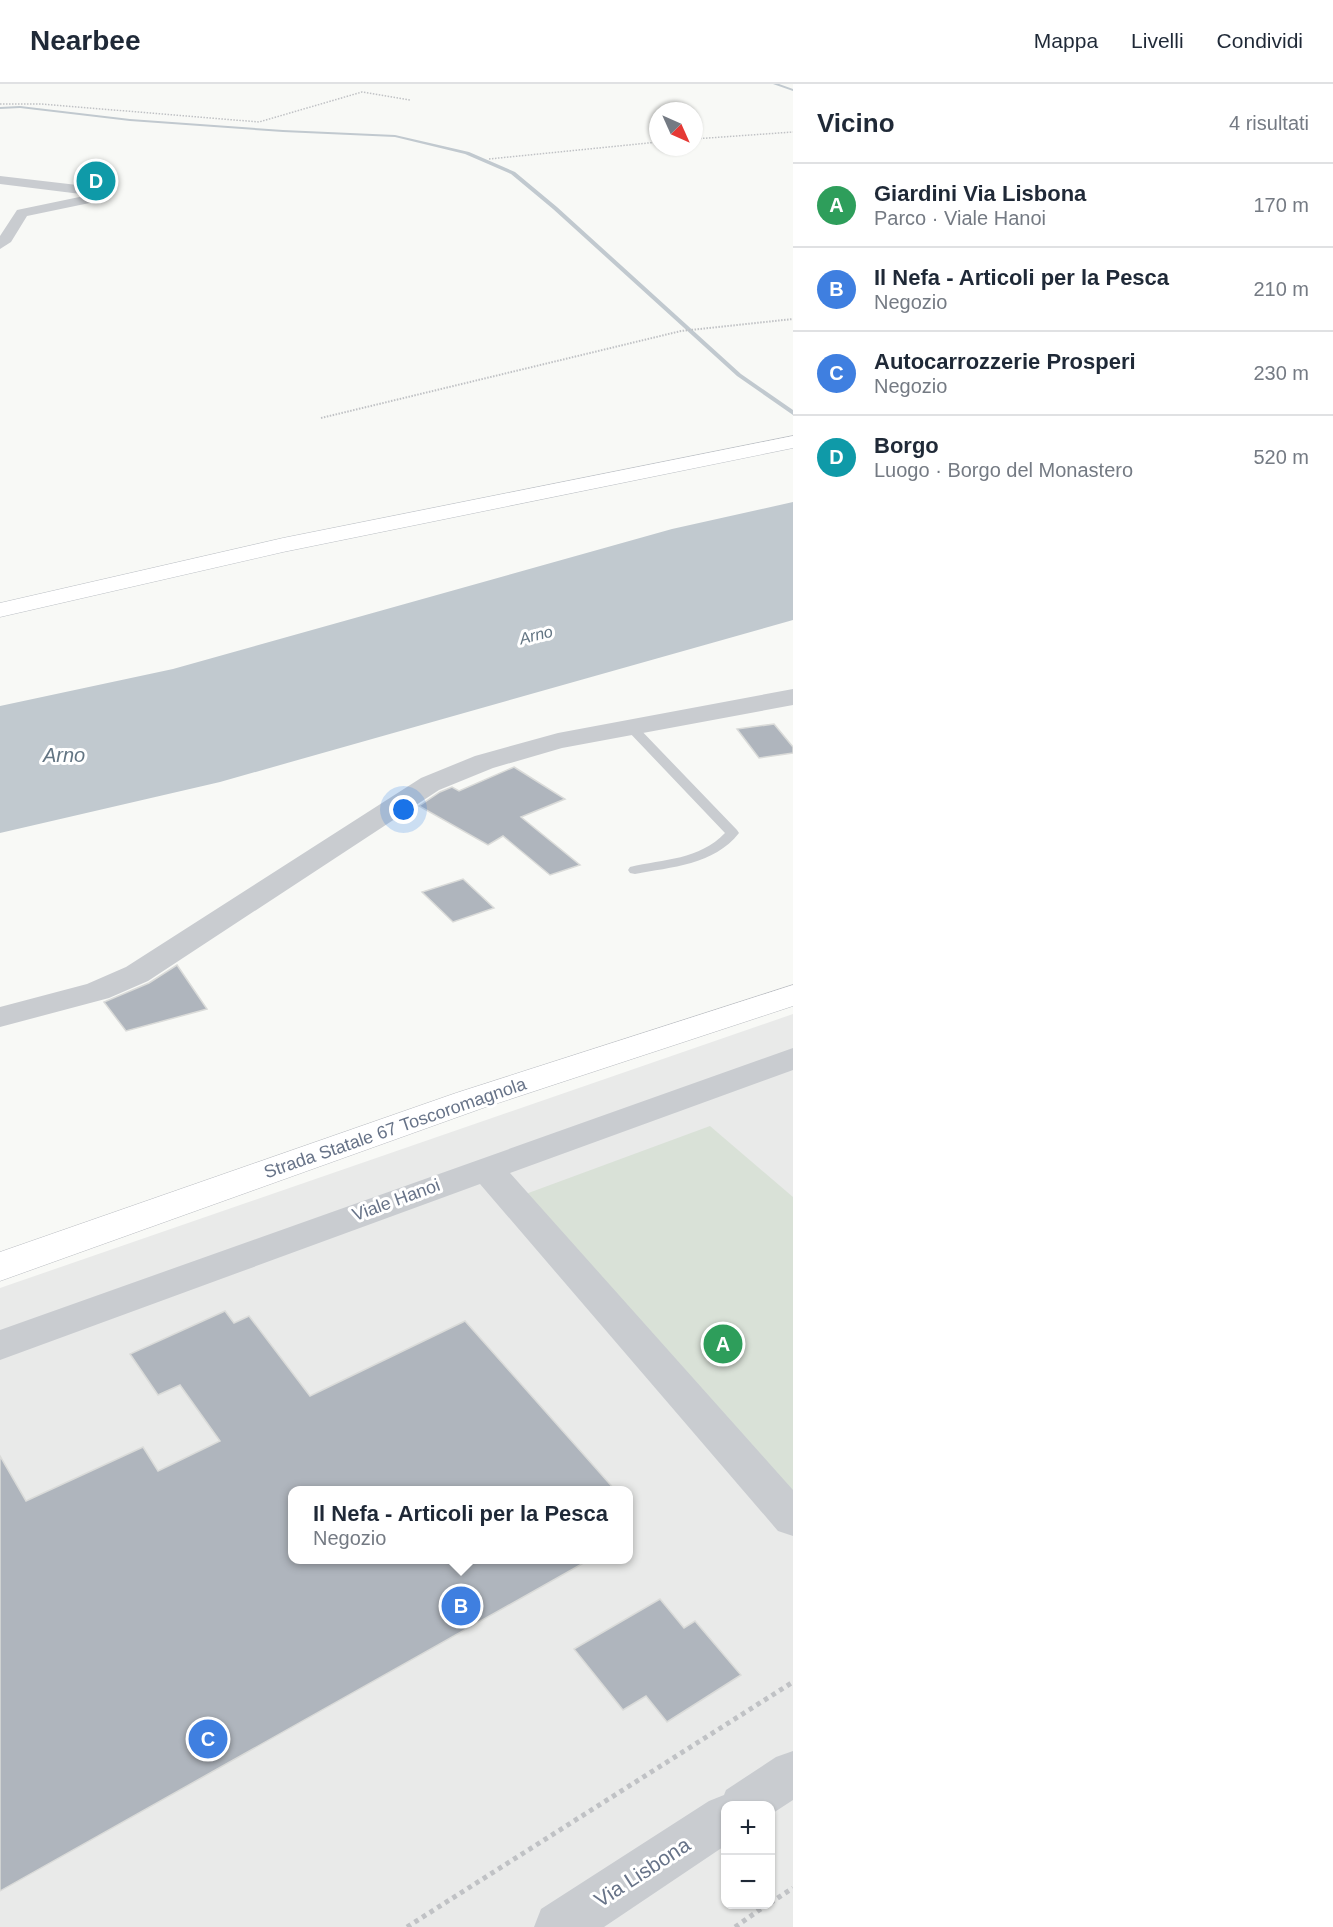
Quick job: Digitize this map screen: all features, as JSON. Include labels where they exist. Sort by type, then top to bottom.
[{"type":"main road","points":[[0,610],[283,545],[793,442]]},
{"type":"main road","name":"Strada Statale 67 Toscoromagnola","points":[[0,1267],[468,1101],[793,995]]},
{"type":"street","points":[[0,180],[61,188],[90,189],[103,192],[104,196],[22,213],[6,239],[0,244]]},
{"type":"street","points":[[0,1017],[98,991],[137,974],[430,784],[484,762],[558,741],[793,697]]},
{"type":"street","name":"Viale Hanoi","points":[[0,1344],[793,1058]]},
{"type":"street","points":[[485,1168],[793,1519]]},
{"type":"street","points":[[751,1801],[793,1773]]},
{"type":"street","name":"Via Lisbona","points":[[559,1927],[721,1820]]},
{"type":"lane","points":[[631,727],[732,833],[722,847],[699,857],[634,870]]},
{"type":"path","points":[[0,104],[41,105],[259,122],[362,92],[410,100]]},
{"type":"path","points":[[703,138],[793,132]]},
{"type":"path","points":[[489,159],[649,143]]},
{"type":"path","points":[[321,418],[681,331],[793,319]]},
{"type":"path","points":[[407,1927],[793,1682]]},
{"type":"path","points":[[775,1900],[793,1888]]},
{"type":"path","points":[[735,1927],[762,1909]]},
{"type":"shaded area","points":[[793,1014],[793,1927],[0,1927],[0,1288]]},
{"type":"shaded area","points":[[710,1126],[793,1197],[793,1494],[523,1195]]},
{"type":"water","name":"Arno","points":[[793,502],[793,620],[220,782],[0,833],[0,706],[173,669],[672,529]]},
{"type":"building","points":[[774,724],[793,747],[793,753],[759,758],[737,729]]},
{"type":"building","points":[[514,767],[565,799],[521,817],[580,865],[550,875],[503,836],[488,845],[419,806],[452,787],[459,791]]},
{"type":"building","points":[[463,879],[494,908],[453,922],[422,892]]},
{"type":"building","points":[[177,965],[207,1009],[126,1031],[104,1002],[149,983]]},
{"type":"building","points":[[225,1311],[234,1323],[249,1316],[310,1396],[465,1321],[612,1486],[288,1486],[288,1564],[582,1564],[0,1891],[0,1456],[26,1501],[143,1447],[158,1471],[220,1441],[180,1385],[158,1395],[130,1354]]},
{"type":"building","points":[[660,1599],[684,1628],[695,1621],[741,1675],[667,1722],[646,1696],[623,1710],[574,1649]]},
{"type":"waterway","points":[[775,84],[793,90]]},
{"type":"waterway","points":[[0,108],[20,107],[130,120],[283,131],[395,136],[467,153],[513,173],[555,208],[739,375],[793,413]]},
{"type":"place","name":"Borgo","points":[[96,181]]},
{"type":"place","name":"Giardini Via Lisbona","points":[[723,1344]]},
{"type":"place","name":"Il Nefa - Articoli per la Pesca","points":[[461,1606]]},
{"type":"place","name":"Autocarrozzerie Prosperi","points":[[208,1739]]}]
